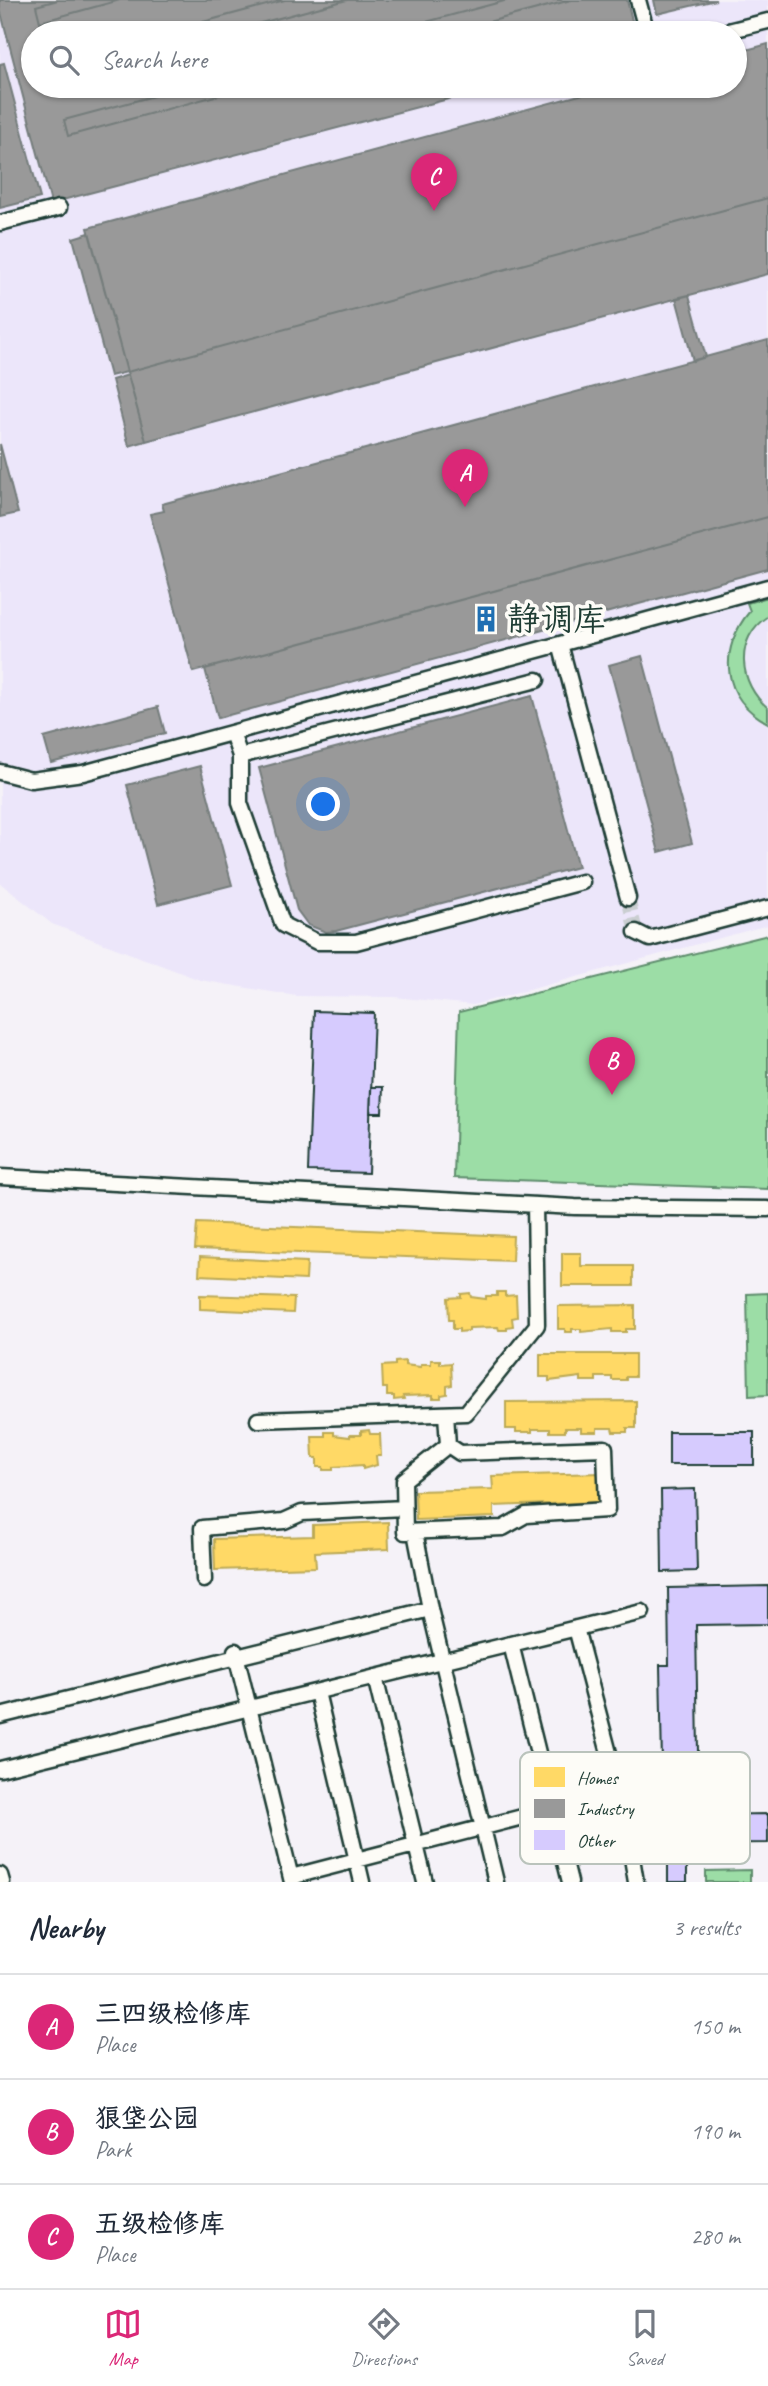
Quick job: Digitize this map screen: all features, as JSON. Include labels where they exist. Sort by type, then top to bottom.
[{"type":"street","points":[[638,0],[644,21]]},
{"type":"street","points":[[747,26],[768,21]]},
{"type":"street","points":[[0,223],[59,208]]},
{"type":"street","points":[[0,772],[31,780],[83,774],[768,587]]},
{"type":"street","points":[[560,644],[628,898]]},
{"type":"street","points":[[240,756],[537,680]]},
{"type":"street","points":[[232,733],[240,756],[240,803],[283,925],[317,942],[356,942],[582,882]]},
{"type":"street","points":[[636,932],[650,939],[768,908]]},
{"type":"street","points":[[0,1177],[535,1205],[768,1209]]},
{"type":"street","points":[[258,1420],[466,1413],[537,1325],[535,1205]]},
{"type":"street","points":[[446,1413],[448,1445]]},
{"type":"street","points":[[448,1445],[460,1453],[604,1448],[607,1510],[526,1515],[503,1528],[405,1532],[404,1480],[448,1445]]},
{"type":"street","points":[[204,1580],[202,1528],[284,1521],[302,1513],[404,1508]]},
{"type":"street","points":[[415,1532],[430,1609],[496,1882]]},
{"type":"street","points":[[0,1716],[236,1654],[430,1609]]},
{"type":"street","points":[[0,1769],[642,1612]]},
{"type":"street","points":[[576,1628],[609,1752]]},
{"type":"street","points":[[511,1644],[538,1752]]},
{"type":"street","points":[[236,1654],[291,1879],[520,1818]]},
{"type":"street","points":[[375,1677],[425,1882]]},
{"type":"street","points":[[317,1692],[362,1882]]},
{"type":"street","points":[[566,1864],[570,1882]]},
{"type":"street","points":[[633,1864],[636,1882]]},
{"type":"street","points":[[0,1875],[2,1882]]},
{"type":"shaded area","points":[[0,0],[768,0],[768,925],[473,1005],[394,997],[296,996],[200,980],[52,924],[0,883]]},
{"type":"green space","points":[[768,597],[768,616],[749,637],[744,662],[751,687],[768,708],[768,723],[752,713],[741,701],[733,687],[729,657],[733,641],[750,611],[747,603]]},
{"type":"green space","points":[[768,935],[768,1189],[454,1178],[459,1012]]},
{"type":"green space","points":[[768,1293],[768,1395],[749,1396],[747,1294]]},
{"type":"green space","points":[[750,1870],[750,1882],[706,1882],[706,1871]]},
{"type":"building: Homes","points":[[197,1223],[513,1236],[512,1261],[195,1249]]},
{"type":"building: Homes","points":[[562,1253],[581,1253],[581,1266],[633,1266],[633,1286],[562,1286]]},
{"type":"building: Homes","points":[[200,1257],[307,1262],[306,1280],[199,1275]]},
{"type":"building: Homes","points":[[497,1292],[505,1292],[505,1296],[516,1295],[517,1317],[512,1318],[513,1326],[507,1327],[507,1330],[499,1330],[498,1327],[469,1328],[469,1331],[459,1332],[459,1329],[453,1329],[453,1320],[449,1320],[448,1298],[470,1293],[471,1297],[486,1299],[486,1296],[497,1296]]},
{"type":"building: Homes","points":[[200,1295],[294,1298],[293,1313],[200,1309]]},
{"type":"building: Homes","points":[[635,1305],[635,1329],[626,1329],[626,1332],[612,1332],[612,1329],[581,1332],[581,1329],[572,1329],[572,1332],[565,1332],[565,1329],[558,1329],[558,1306]]},
{"type":"building: Homes","points":[[540,1354],[635,1354],[635,1377],[626,1377],[626,1380],[596,1377],[596,1381],[581,1381],[581,1377],[549,1381],[549,1377],[540,1377]]},
{"type":"building: Homes","points":[[431,1360],[440,1360],[440,1364],[451,1363],[452,1385],[447,1386],[447,1394],[441,1395],[441,1398],[433,1398],[433,1395],[403,1396],[404,1399],[394,1400],[394,1396],[387,1396],[387,1388],[383,1388],[382,1366],[405,1361],[405,1365],[421,1367],[421,1364],[431,1364]]},
{"type":"building: Homes","points":[[636,1401],[636,1428],[627,1428],[627,1432],[613,1432],[612,1428],[597,1428],[597,1432],[581,1432],[581,1428],[565,1428],[565,1432],[532,1429],[532,1432],[516,1432],[516,1429],[506,1429],[506,1402]]},
{"type":"building: Homes","points":[[369,1430],[370,1434],[380,1434],[381,1456],[376,1456],[377,1465],[363,1469],[363,1465],[333,1467],[333,1470],[317,1467],[317,1458],[313,1458],[312,1436],[325,1436],[325,1432],[334,1432],[334,1435],[350,1437]]},
{"type":"building: Homes","points":[[601,1473],[602,1502],[494,1506],[494,1517],[416,1520],[415,1491],[493,1489],[492,1476]]},
{"type":"building: Homes","points":[[388,1522],[389,1549],[315,1552],[316,1567],[215,1570],[214,1539],[313,1536],[313,1525]]},
{"type":"building: Industry","points":[[0,0],[627,0],[632,21],[21,21],[21,89]]},
{"type":"building: Industry","points":[[58,0],[120,0],[44,21],[40,21],[36,6]]},
{"type":"building: Industry","points":[[285,0],[347,0],[268,21],[207,21]]},
{"type":"building: Industry","points":[[508,0],[571,0],[492,21],[430,21]]},
{"type":"building: Industry","points":[[654,0],[716,0],[657,14]]},
{"type":"building: Industry","points":[[768,44],[768,198],[127,372],[88,228],[569,98],[747,98],[747,50]]},
{"type":"building: Industry","points":[[4,63],[40,198],[0,208],[0,64]]},
{"type":"building: Industry","points":[[23,98],[452,98],[51,203]]},
{"type":"building: Industry","points":[[146,98],[208,98],[68,136],[64,120]]},
{"type":"building: Industry","points":[[768,198],[768,274],[146,441],[127,372]]},
{"type":"building: Industry","points":[[89,233],[127,372],[110,376],[73,238]]},
{"type":"building: Industry","points":[[689,295],[706,357],[693,361],[676,298]]},
{"type":"building: Industry","points":[[768,340],[768,517],[193,672],[150,514],[164,511],[162,504]]},
{"type":"building: Industry","points":[[128,375],[146,441],[129,446],[112,380]]},
{"type":"building: Industry","points":[[0,444],[18,513],[0,517]]},
{"type":"building: Industry","name":"静调库","points":[[768,517],[768,569],[218,718],[205,669]]},
{"type":"building: Industry","points":[[642,656],[692,843],[659,852],[609,665]]},
{"type":"building: Industry","points":[[532,696],[578,867],[336,931],[326,932],[308,925],[297,910],[259,768]]},
{"type":"building: Industry","points":[[158,707],[165,733],[51,763],[44,738]]},
{"type":"building: Industry","points":[[200,766],[232,885],[158,904],[127,785]]},
{"type":"building: Other","points":[[314,1011],[374,1013],[368,1173],[308,1171]]},
{"type":"building: Other","points":[[371,1087],[383,1087],[382,1113],[370,1113]]},
{"type":"building: Other","points":[[669,1432],[754,1432],[754,1465],[669,1465]]},
{"type":"building: Other","points":[[695,1489],[697,1571],[662,1572],[661,1490]]},
{"type":"building: Other","points":[[768,1586],[768,1624],[696,1625],[698,1752],[662,1752],[660,1665],[669,1665],[668,1588]]},
{"type":"building: Other","points":[[750,1814],[768,1814],[768,1843],[750,1843]]},
{"type":"building: Other","points":[[668,1864],[687,1864],[687,1882],[668,1882]]},
{"type":"tunnel","points":[[628,898],[636,932]]},
{"type":"place","name":"五级检修库","points":[[434,211]]},
{"type":"place","name":"三四级检修库","points":[[465,507]]},
{"type":"place","name":"静调库","points":[[486,619]]},
{"type":"place","name":"狼垡公园","points":[[612,1095]]}]
